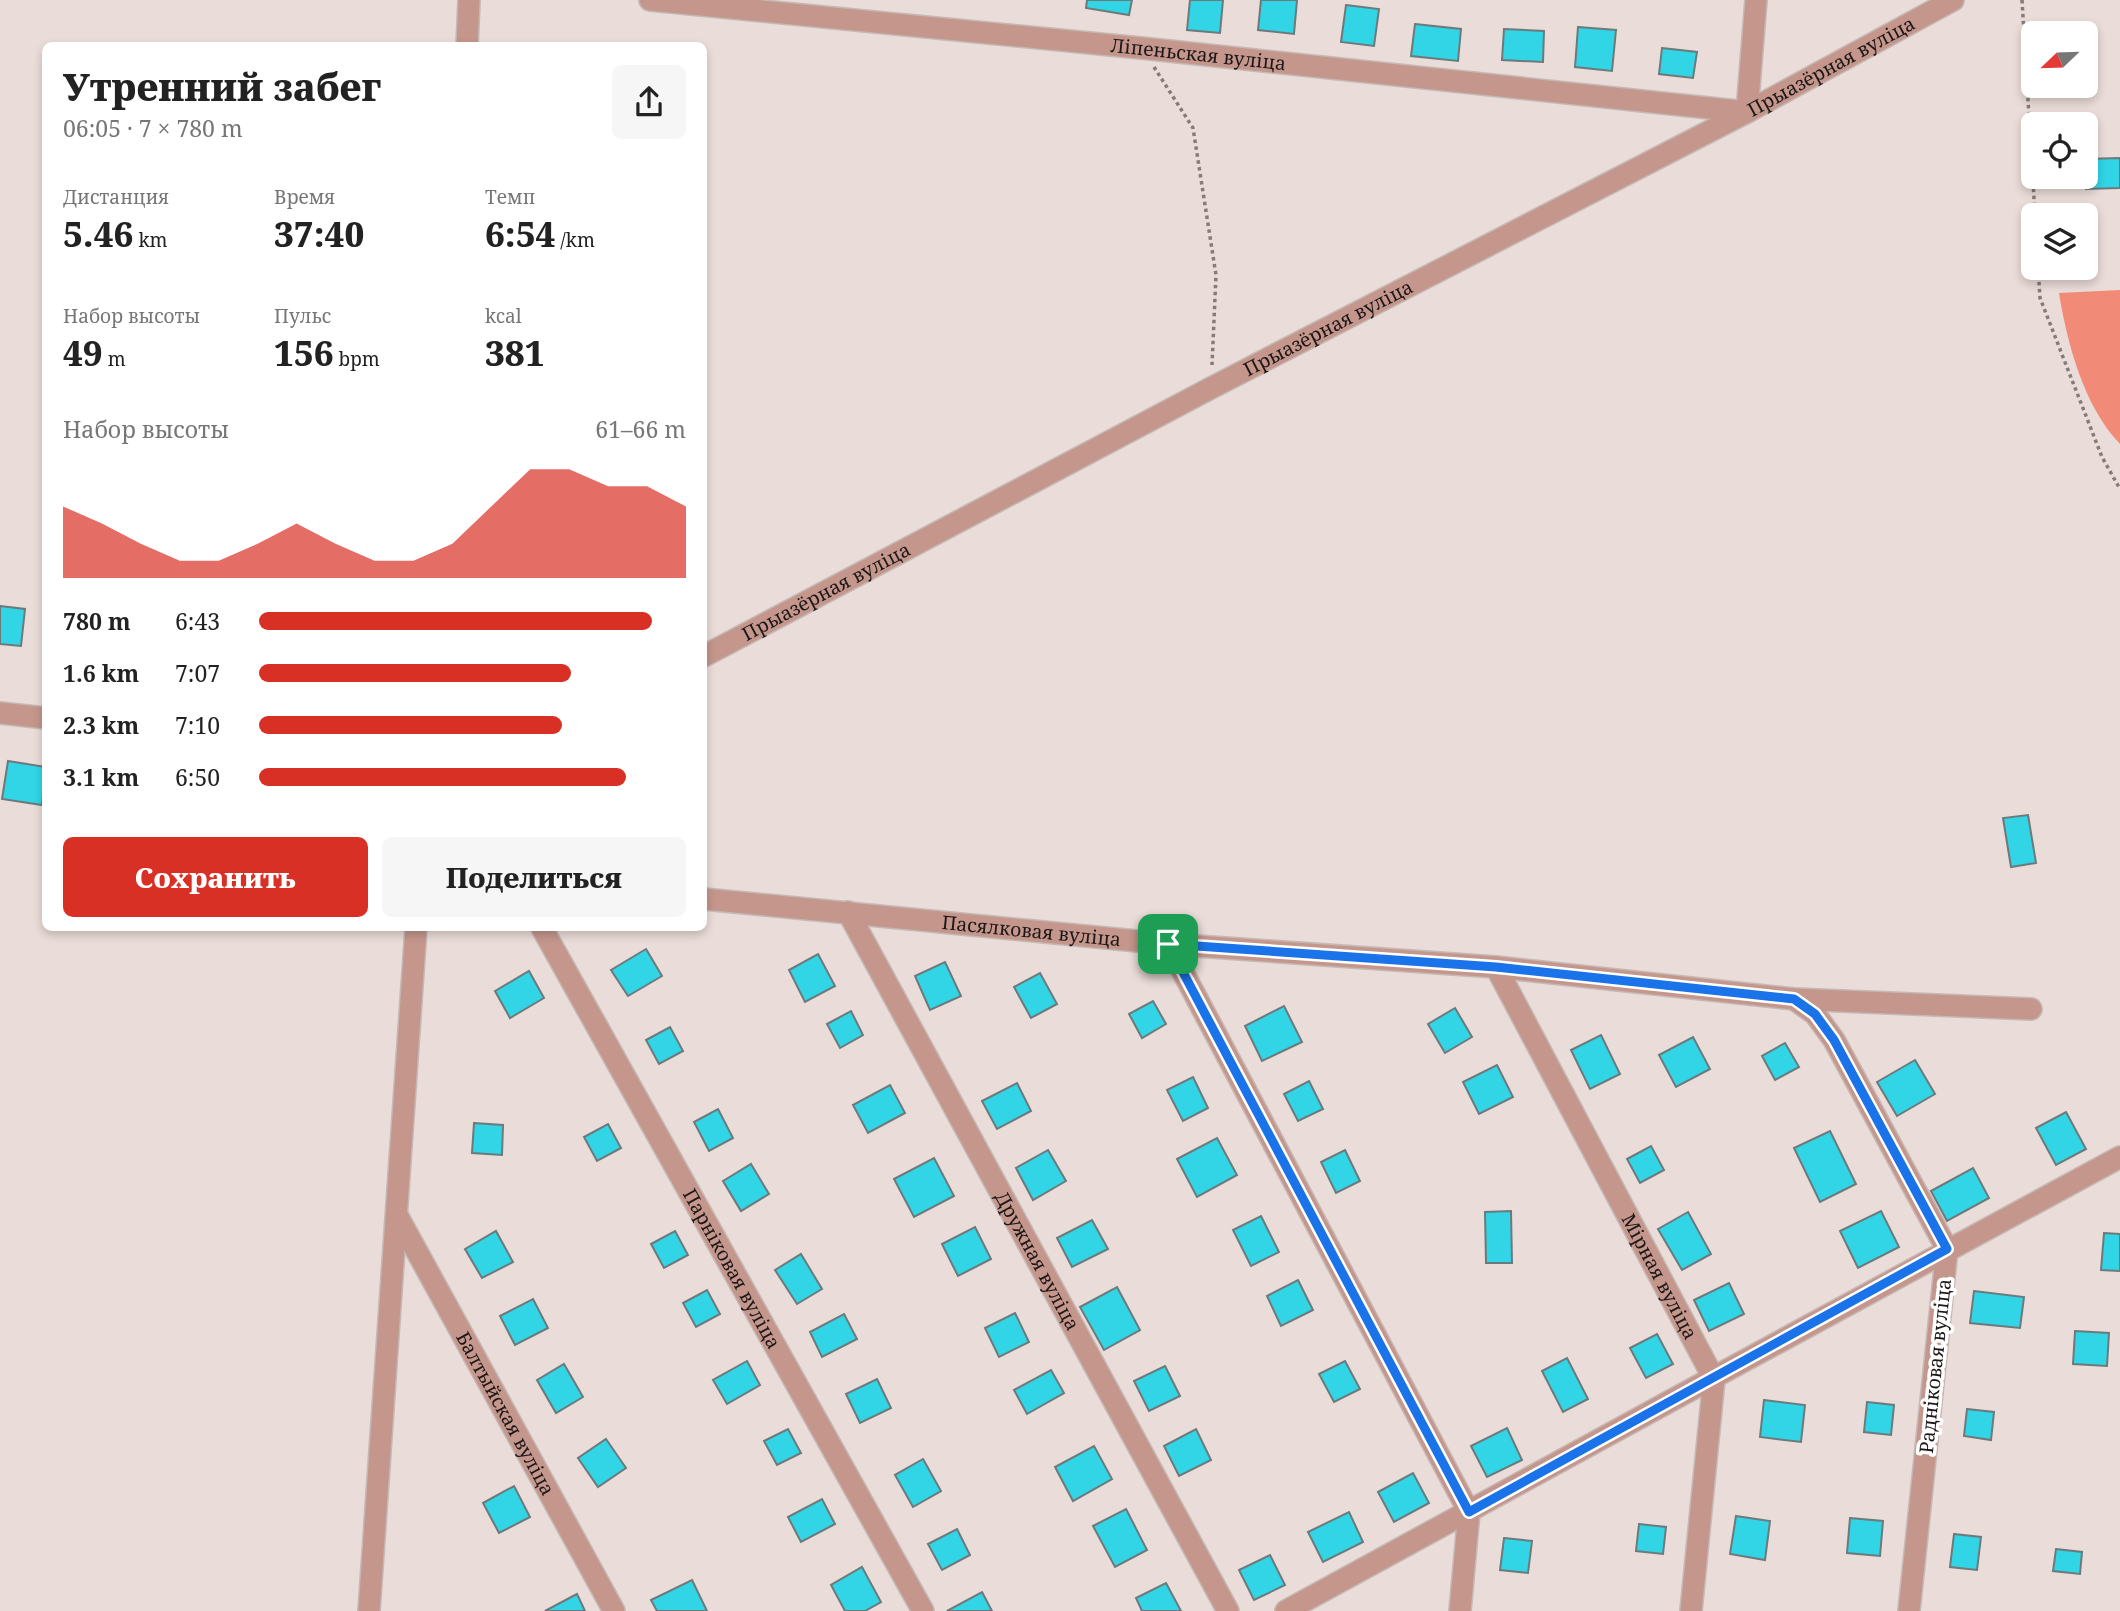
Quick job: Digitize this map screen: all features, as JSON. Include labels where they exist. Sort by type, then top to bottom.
[{"type":"street","points":[[467,42],[469,0]]},
{"type":"street","name":"Ліпеньская вуліца","points":[[650,0],[1141,48],[1747,112]]},
{"type":"street","points":[[1747,112],[1756,0]]},
{"type":"street","name":"Прыазёрная вуліца","points":[[707,654],[1211,388],[1747,112],[1953,0]]},
{"type":"street","points":[[0,713],[42,718]]},
{"type":"street","name":"Пасялковая вуліца","points":[[707,899],[1168,944],[1496,967],[1794,999],[2031,1009]]},
{"type":"street","name":"Дружная вуліца","points":[[848,912],[1228,1611]]},
{"type":"street","points":[[369,1611],[416,931]]},
{"type":"street","name":"Парніковая вуліца","points":[[544,931],[923,1611]]},
{"type":"street","points":[[1168,944],[1469,1512],[1460,1611]]},
{"type":"street","name":"Мірная вуліца","points":[[1496,967],[1714,1379]]},
{"type":"street","points":[[1794,999],[1815,1014],[1834,1040],[1947,1249]]},
{"type":"street","points":[[1286,1611],[2120,1157]]},
{"type":"street","name":"Балтыйская вуліца","points":[[397,1216],[614,1611]]},
{"type":"street","name":"Радніковая вуліца","points":[[1909,1611],[1947,1249]]},
{"type":"street","points":[[1691,1611],[1714,1379]]},
{"type":"path","points":[[2022,0],[2034,203]]},
{"type":"path","points":[[1141,48],[1193,128],[1216,275],[1211,388]]},
{"type":"path","points":[[2039,280],[2040,298],[2102,457],[2120,489]]},
{"type":"shaded area","points":[[2120,290],[2120,444],[2096,412],[2087,393],[2072,353],[2059,293]]},
{"type":"building","points":[[1087,0],[1132,0],[1129,15],[1086,8]]},
{"type":"building","points":[[1190,0],[1223,0],[1220,33],[1187,30]]},
{"type":"building","points":[[1261,0],[1297,0],[1294,34],[1258,30]]},
{"type":"building","points":[[1346,5],[1379,9],[1374,46],[1341,42]]},
{"type":"building","points":[[1415,24],[1461,29],[1458,61],[1411,56]]},
{"type":"building","points":[[1578,27],[1616,30],[1612,71],[1575,67]]},
{"type":"building","points":[[1504,29],[1544,31],[1543,62],[1502,60]]},
{"type":"building","points":[[1662,48],[1697,52],[1693,78],[1659,74]]},
{"type":"building","points":[[2120,158],[2120,188],[2098,189],[2098,159]]},
{"type":"building","points":[[0,606],[25,609],[21,646],[0,644]]},
{"type":"building","points":[[8,761],[42,766],[42,805],[2,799]]},
{"type":"building","points":[[2028,815],[2036,863],[2011,867],[2003,818]]},
{"type":"building","points":[[646,949],[662,976],[628,996],[611,970]]},
{"type":"building","points":[[818,954],[835,986],[805,1002],[789,970]]},
{"type":"building","points":[[945,962],[961,996],[930,1010],[915,976]]},
{"type":"building","points":[[529,971],[544,998],[510,1018],[495,991]]},
{"type":"building","points":[[1040,973],[1057,1004],[1031,1018],[1014,987]]},
{"type":"building","points":[[1153,1001],[1166,1024],[1142,1038],[1129,1014]]},
{"type":"building","points":[[1284,1006],[1302,1042],[1262,1061],[1245,1026]]},
{"type":"building","points":[[1455,1008],[1472,1037],[1445,1053],[1428,1024]]},
{"type":"building","points":[[851,1011],[863,1035],[840,1048],[827,1024]]},
{"type":"building","points":[[670,1027],[683,1051],[659,1064],[646,1040]]},
{"type":"building","points":[[1601,1035],[1620,1074],[1590,1089],[1571,1050]]},
{"type":"building","points":[[1693,1037],[1710,1069],[1676,1087],[1659,1055]]},
{"type":"building","points":[[1785,1043],[1799,1067],[1775,1080],[1762,1056]]},
{"type":"building","points":[[1915,1060],[1935,1094],[1897,1116],[1877,1082]]},
{"type":"building","points":[[1497,1065],[1513,1097],[1479,1114],[1463,1082]]},
{"type":"building","points":[[1193,1077],[1208,1108],[1183,1121],[1167,1090]]},
{"type":"building","points":[[1309,1081],[1323,1109],[1298,1121],[1284,1094]]},
{"type":"building","points":[[1017,1083],[1031,1111],[997,1129],[982,1101]]},
{"type":"building","points":[[890,1085],[905,1113],[868,1133],[853,1105]]},
{"type":"building","points":[[718,1109],[733,1138],[709,1151],[694,1122]]},
{"type":"building","points":[[2066,1112],[2086,1149],[2056,1165],[2036,1128]]},
{"type":"building","points":[[474,1123],[503,1125],[502,1155],[472,1153]]},
{"type":"building","points":[[608,1124],[621,1148],[597,1161],[584,1137]]},
{"type":"building","points":[[1830,1131],[1856,1184],[1820,1202],[1794,1148]]},
{"type":"building","points":[[1217,1138],[1237,1175],[1197,1197],[1177,1159]]},
{"type":"building","points":[[1651,1146],[1664,1170],[1640,1183],[1627,1159]]},
{"type":"building","points":[[1048,1150],[1066,1181],[1033,1200],[1016,1168]]},
{"type":"building","points":[[1345,1150],[1360,1181],[1336,1193],[1321,1162]]},
{"type":"building","points":[[934,1158],[954,1196],[914,1217],[894,1179]]},
{"type":"building","points":[[751,1164],[769,1194],[741,1211],[723,1181]]},
{"type":"building","points":[[1973,1168],[1989,1198],[1947,1221],[1931,1191]]},
{"type":"building","points":[[1511,1211],[1512,1263],[1486,1263],[1485,1212]]},
{"type":"building","points":[[1881,1211],[1899,1247],[1858,1268],[1840,1231]]},
{"type":"building","points":[[1688,1212],[1711,1254],[1682,1270],[1658,1229]]},
{"type":"building","points":[[1261,1216],[1279,1252],[1251,1266],[1233,1230]]},
{"type":"building","points":[[1092,1220],[1108,1249],[1072,1267],[1057,1238]]},
{"type":"building","points":[[975,1227],[991,1259],[958,1276],[942,1244]]},
{"type":"building","points":[[496,1231],[513,1262],[482,1278],[465,1249]]},
{"type":"building","points":[[675,1231],[688,1255],[664,1268],[651,1244]]},
{"type":"building","points":[[2104,1233],[2120,1234],[2120,1271],[2101,1270]]},
{"type":"building","points":[[801,1254],[822,1289],[797,1304],[775,1270]]},
{"type":"building","points":[[1298,1280],[1313,1310],[1281,1326],[1267,1296]]},
{"type":"building","points":[[1729,1283],[1744,1314],[1709,1331],[1694,1300]]},
{"type":"building","points":[[1117,1287],[1140,1330],[1104,1350],[1080,1307]]},
{"type":"building","points":[[707,1290],[720,1314],[696,1327],[683,1303]]},
{"type":"building","points":[[1974,1291],[2024,1297],[2020,1328],[1970,1323]]},
{"type":"building","points":[[533,1299],[548,1328],[515,1345],[500,1316]]},
{"type":"building","points":[[1015,1313],[1029,1342],[999,1357],[985,1328]]},
{"type":"building","points":[[844,1314],[857,1339],[822,1357],[810,1332]]},
{"type":"building","points":[[2075,1331],[2109,1333],[2107,1366],[2073,1364]]},
{"type":"building","points":[[1657,1334],[1673,1364],[1646,1378],[1630,1348]]},
{"type":"building","points":[[1567,1358],[1588,1399],[1563,1412],[1542,1371]]},
{"type":"building","points":[[747,1361],[760,1385],[727,1404],[713,1380]]},
{"type":"building","points":[[1345,1361],[1360,1389],[1334,1402],[1319,1374]]},
{"type":"building","points":[[564,1364],[583,1397],[556,1413],[537,1380]]},
{"type":"building","points":[[1165,1366],[1180,1396],[1149,1411],[1134,1381]]},
{"type":"building","points":[[1051,1370],[1064,1393],[1027,1414],[1014,1390]]},
{"type":"building","points":[[877,1379],[891,1408],[860,1423],[846,1394]]},
{"type":"building","points":[[1764,1400],[1805,1405],[1801,1442],[1760,1437]]},
{"type":"building","points":[[1867,1402],[1894,1405],[1891,1435],[1864,1432]]},
{"type":"building","points":[[1967,1409],[1994,1412],[1991,1440],[1964,1436]]},
{"type":"building","points":[[1507,1428],[1522,1460],[1487,1477],[1471,1446]]},
{"type":"building","points":[[788,1429],[801,1453],[777,1465],[764,1441]]},
{"type":"building","points":[[1196,1429],[1211,1460],[1179,1476],[1164,1446]]},
{"type":"building","points":[[606,1439],[626,1468],[598,1487],[578,1458]]},
{"type":"building","points":[[1094,1446],[1112,1479],[1073,1501],[1055,1467]]},
{"type":"building","points":[[923,1459],[941,1491],[913,1507],[895,1475]]},
{"type":"building","points":[[1413,1473],[1429,1503],[1394,1522],[1378,1492]]},
{"type":"building","points":[[514,1486],[530,1517],[499,1533],[483,1503]]},
{"type":"building","points":[[822,1499],[835,1524],[801,1542],[788,1517]]},
{"type":"building","points":[[1126,1509],[1147,1550],[1115,1567],[1093,1526]]},
{"type":"building","points":[[1349,1512],[1363,1542],[1323,1562],[1308,1532]]},
{"type":"building","points":[[1736,1516],[1770,1521],[1765,1560],[1730,1554]]},
{"type":"building","points":[[1850,1518],[1883,1521],[1880,1556],[1847,1553]]},
{"type":"building","points":[[1639,1524],[1666,1527],[1663,1554],[1636,1551]]},
{"type":"building","points":[[957,1529],[970,1555],[942,1570],[928,1544]]},
{"type":"building","points":[[1954,1534],[1981,1537],[1977,1570],[1950,1567]]},
{"type":"building","points":[[1504,1538],[1532,1541],[1528,1573],[1500,1570]]},
{"type":"building","points":[[2056,1549],[2082,1552],[2080,1574],[2053,1571]]},
{"type":"building","points":[[1270,1555],[1285,1585],[1254,1600],[1239,1570]]},
{"type":"building","points":[[862,1567],[881,1602],[865,1611],[845,1611],[831,1585]]},
{"type":"building","points":[[692,1580],[707,1611],[657,1611],[651,1600]]},
{"type":"building","points":[[1166,1583],[1181,1611],[1142,1611],[1136,1598]]},
{"type":"building","points":[[982,1592],[992,1611],[947,1611]]},
{"type":"building","points":[[577,1594],[585,1611],[545,1611]]},
{"type":"route","points":[[1168,944],[1496,967],[1794,999],[1815,1014],[1834,1040],[1947,1249],[1469,1512],[1168,944]]}]
